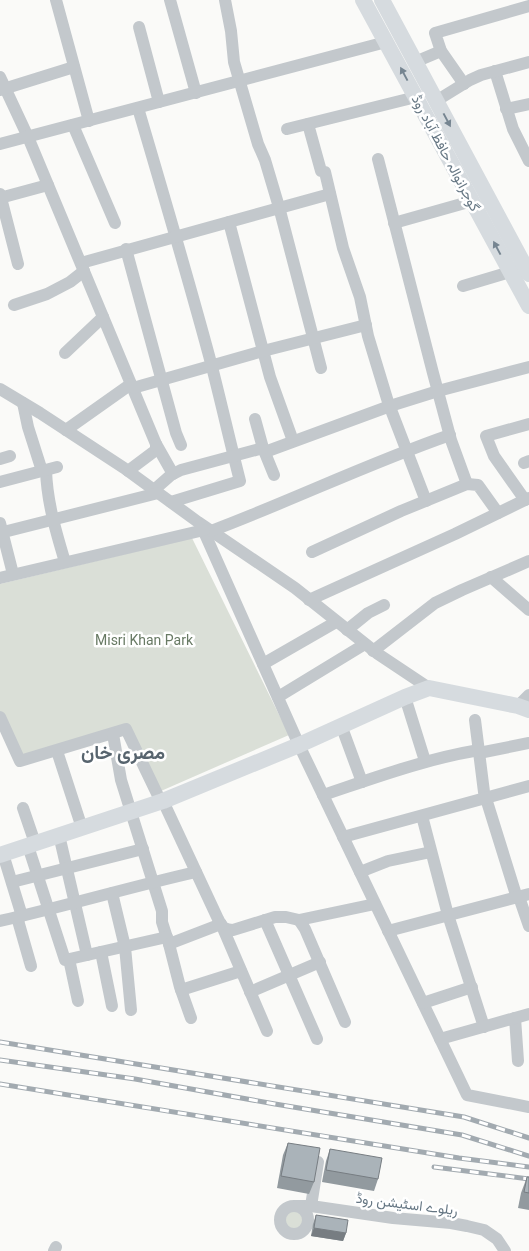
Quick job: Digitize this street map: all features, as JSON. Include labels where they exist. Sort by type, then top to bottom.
[{"type":"main road","name":"گوجرانوالہ حافظ آباد روڈ","points":[[364,0],[529,306]]},
{"type":"main road","name":"گوجرانوالہ حافظ آباد روڈ","points":[[382,0],[529,274]]},
{"type":"main road","points":[[2,855],[162,802],[299,745],[405,697],[430,688],[527,707]]},
{"type":"street","points":[[56,0],[89,121]]},
{"type":"street","points":[[170,0],[196,93]]},
{"type":"street","points":[[225,0],[234,62],[279,207],[321,368]]},
{"type":"street","points":[[464,84],[441,51],[435,33],[529,6]]},
{"type":"street","points":[[139,27],[159,102]]},
{"type":"street","points":[[0,144],[386,42]]},
{"type":"street","points":[[416,62],[441,51]]},
{"type":"street","points":[[436,101],[480,75],[529,62]]},
{"type":"street","points":[[74,67],[2,85],[28,137],[155,442],[173,474]]},
{"type":"street","points":[[496,71],[513,129],[529,161]]},
{"type":"street","points":[[287,129],[416,96]]},
{"type":"street","points":[[506,109],[529,104]]},
{"type":"street","points":[[138,108],[212,365],[240,481],[170,502]]},
{"type":"street","points":[[308,124],[321,172],[325,172],[343,248],[360,296],[368,336],[390,406],[426,501]]},
{"type":"street","points":[[73,125],[115,223]]},
{"type":"street","points":[[378,158],[450,435],[467,484]]},
{"type":"street","points":[[18,264],[0,196],[48,185]]},
{"type":"street","points":[[14,305],[47,294],[70,282],[82,267],[126,249],[330,194]]},
{"type":"street","points":[[394,223],[472,202]]},
{"type":"street","points":[[228,222],[270,377],[293,441]]},
{"type":"street","points":[[126,249],[178,439],[155,442]]},
{"type":"street","points":[[463,286],[510,272]]},
{"type":"street","points":[[65,353],[103,317]]},
{"type":"street","points":[[66,430],[132,386],[161,380],[263,351],[366,325]]},
{"type":"street","points":[[450,435],[407,450],[294,498],[205,529],[6,576],[1,529],[52,520],[156,492],[173,474],[181,470],[264,450],[390,406],[529,367]]},
{"type":"street","points":[[0,389],[128,471],[205,529],[295,588],[369,648],[430,688]]},
{"type":"street","points":[[23,403],[28,427],[48,469],[47,484],[52,520],[64,562]]},
{"type":"street","points":[[256,419],[264,450],[274,475]]},
{"type":"street","points":[[310,600],[527,499],[494,456],[486,436],[529,424]]},
{"type":"street","points":[[128,471],[156,450],[155,442]]},
{"type":"street","points":[[0,482],[48,469]]},
{"type":"street","points":[[312,552],[467,484],[478,485],[498,513]]},
{"type":"street","points":[[205,529],[299,745],[467,1095],[529,1107]]},
{"type":"street","points":[[278,697],[369,648],[435,603],[529,562]]},
{"type":"street","points":[[491,577],[529,610]]},
{"type":"street","points":[[347,630],[368,614],[384,605]]},
{"type":"street","points":[[263,664],[336,622]]},
{"type":"street","points":[[405,697],[425,761]]},
{"type":"street","points":[[0,717],[20,761],[126,729],[221,925],[267,1031]]},
{"type":"street","points":[[475,720],[484,792],[522,896],[529,926]]},
{"type":"street","points":[[341,725],[362,782]]},
{"type":"street","points":[[112,734],[121,780],[162,911],[162,922],[181,990],[192,1018]]},
{"type":"street","points":[[323,795],[425,761],[529,742]]},
{"type":"street","points":[[57,751],[82,828]]},
{"type":"street","points":[[343,838],[529,786]]},
{"type":"street","points":[[23,808],[37,875],[65,960],[125,947],[168,941],[221,925]]},
{"type":"street","points":[[422,816],[448,915],[484,1027]]},
{"type":"street","points":[[59,835],[87,956]]},
{"type":"street","points":[[12,882],[142,849]]},
{"type":"street","points":[[360,872],[388,861],[432,852]]},
{"type":"street","points":[[2,855],[12,882],[31,966]]},
{"type":"street","points":[[0,921],[196,872]]},
{"type":"street","points":[[112,893],[125,947],[131,1010]]},
{"type":"street","points":[[388,930],[522,896]]},
{"type":"street","points":[[221,925],[227,930],[233,930],[274,917],[299,920],[375,904]]},
{"type":"street","points":[[265,920],[317,1039]]},
{"type":"street","points":[[299,920],[305,929],[346,1022]]},
{"type":"street","points":[[101,952],[112,1006]]},
{"type":"street","points":[[69,959],[78,1001]]},
{"type":"street","points":[[250,992],[320,962]]},
{"type":"street","points":[[181,990],[241,971]]},
{"type":"street","points":[[422,1003],[472,987]]},
{"type":"street","points":[[440,1039],[529,1014]]},
{"type":"street","points":[[516,1018],[518,1061]]},
{"type":"street","points":[[311,1206],[318,1162]]},
{"type":"street","name":"ریلوے اسٹیشن روڈ","points":[[296,1206],[311,1206],[467,1226],[484,1230],[496,1239],[505,1251]]},
{"type":"green space","name":"Misri Khan Park","points":[[192,538],[289,735],[161,791],[128,727],[22,757],[0,712],[0,584]]},
{"type":"green space","points":[[294,1209],[302,1212],[305,1220],[302,1228],[294,1231],[286,1228],[283,1220],[286,1212]]},
{"type":"building","points":[[288,1143],[320,1148],[314,1182],[281,1176]]},
{"type":"building","points":[[330,1149],[382,1158],[378,1179],[326,1170]]},
{"type":"building","points":[[527,1177],[529,1177],[529,1193],[524,1192]]},
{"type":"building","points":[[316,1215],[348,1220],[346,1233],[314,1228]]},
{"type":"railway","points":[[0,1042],[464,1117],[529,1138]]},
{"type":"railway","points":[[0,1060],[135,1079],[462,1135],[529,1156]]},
{"type":"railway","points":[[0,1084],[459,1158],[529,1167]]},
{"type":"railway","points":[[434,1167],[529,1179]]},
{"type":"district","name":"مصری خان","points":[[123,752]]}]
